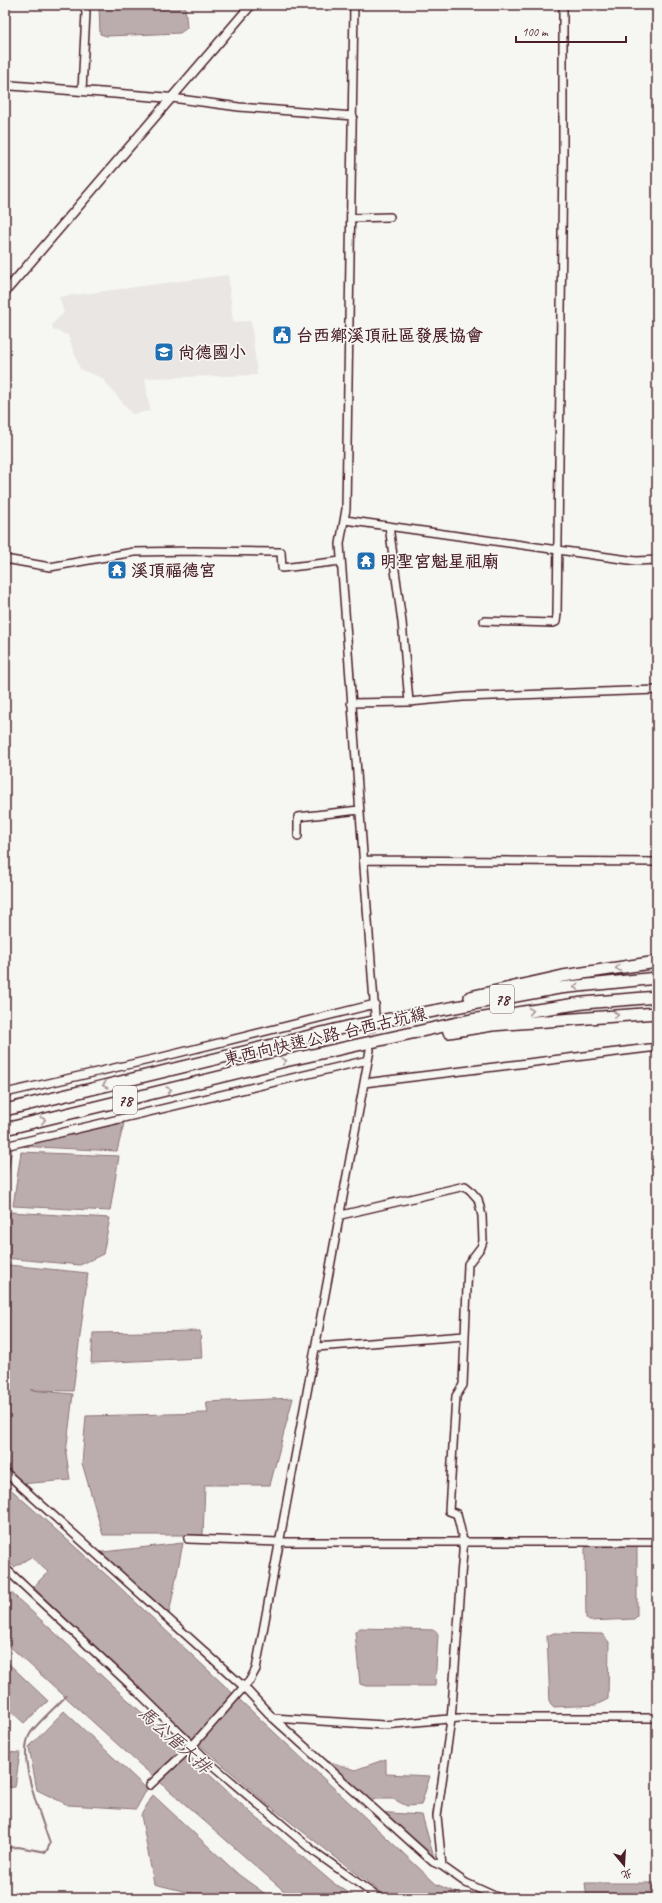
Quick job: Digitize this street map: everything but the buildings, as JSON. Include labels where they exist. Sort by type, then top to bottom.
[{"type":"highway","points":[[348,1027],[563,976],[657,962]]},
{"type":"highway","name":"東西向快速公路 台西古坑線","points":[[5,1110],[238,1055],[348,1027],[559,988],[657,978]]},
{"type":"highway","name":"東西向快速公路 台西古坑線","points":[[5,1128],[246,1071],[478,1019],[583,1003],[657,997]]},
{"type":"highway","points":[[355,1046],[492,1025],[657,1013]]},
{"type":"street","points":[[82,91],[86,12],[84,5]]},
{"type":"street","points":[[5,292],[251,5]]},
{"type":"street","points":[[354,5],[352,218],[346,509],[340,544],[375,1015]]},
{"type":"street","points":[[484,621],[556,622],[559,550],[563,171],[563,5]]},
{"type":"street","points":[[5,85],[172,98],[239,107],[353,116]]},
{"type":"street","points":[[352,218],[390,217]]},
{"type":"street","points":[[345,520],[636,561],[657,560]]},
{"type":"street","points":[[389,526],[402,622],[409,702]]},
{"type":"street","points":[[5,559],[50,567],[134,552],[194,550],[280,552],[282,568],[341,562]]},
{"type":"street","points":[[351,703],[409,702],[463,697],[657,690]]},
{"type":"street","points":[[298,836],[298,817],[359,810]]},
{"type":"street","points":[[363,860],[657,862]]},
{"type":"street","points":[[5,1093],[162,1057],[375,1004]]},
{"type":"street","points":[[364,1083],[657,1048]]},
{"type":"street","points":[[150,1785],[192,1746],[250,1680],[256,1669],[370,1050]]},
{"type":"street","points":[[5,1146],[368,1060]]},
{"type":"street","points":[[340,1215],[465,1186],[478,1198],[482,1216],[483,1241],[468,1264],[463,1385],[456,1396],[448,1511],[457,1514],[463,1542],[463,1568],[460,1572],[461,1586],[451,1720],[437,1816],[442,1866]]},
{"type":"street","points":[[316,1347],[465,1336]]},
{"type":"street","points":[[5,1472],[244,1687],[273,1718],[433,1862],[442,1866],[466,1882],[499,1898]]},
{"type":"street","points":[[188,1539],[280,1542],[657,1542]]},
{"type":"street","points":[[5,1568],[141,1695],[192,1746],[312,1850],[379,1898]]},
{"type":"street","points":[[273,1718],[384,1724],[466,1718],[657,1718]]},
{"type":"shaded area","points":[[99,5],[185,5],[187,28],[180,33],[107,36],[100,34]]},
{"type":"shaded area","name":"尚德國小","points":[[228,275],[233,322],[251,321],[257,375],[145,378],[150,411],[132,414],[102,378],[80,369],[68,335],[53,330],[52,324],[64,313],[59,297]]},
{"type":"shaded area","points":[[124,1123],[117,1151],[17,1146]]},
{"type":"shaded area","points":[[12,1147],[5,1196],[5,1149]]},
{"type":"shaded area","points":[[21,1152],[119,1156],[110,1211],[13,1206]]},
{"type":"shaded area","points":[[10,1212],[110,1218],[103,1254],[80,1265],[5,1258],[5,1236]]},
{"type":"shaded area","points":[[9,1265],[88,1273],[73,1391],[30,1390],[73,1394],[66,1453],[70,1480],[19,1484],[10,1476],[7,1456],[5,1456],[5,1271]]},
{"type":"shaded area","points":[[200,1331],[202,1358],[91,1363],[93,1333]]},
{"type":"shaded area","points":[[293,1398],[270,1485],[205,1485],[203,1535],[103,1535],[82,1463],[86,1416],[208,1413],[206,1402]]},
{"type":"shaded area","points":[[5,1484],[113,1581],[436,1884],[468,1898],[388,1898],[266,1803],[148,1699],[33,1587],[48,1572],[31,1557],[14,1567],[5,1559]]},
{"type":"shaded area","points":[[595,1542],[637,1543],[637,1616],[634,1619],[589,1621],[586,1618],[585,1548]]},
{"type":"shaded area","points":[[183,1543],[168,1619],[94,1553]]},
{"type":"shaded area","points":[[5,1587],[251,1813],[333,1883],[357,1898],[292,1898],[137,1762],[5,1642]]},
{"type":"shaded area","points":[[360,1628],[435,1630],[438,1634],[435,1686],[366,1686],[360,1684],[355,1632]]},
{"type":"shaded area","points":[[554,1633],[602,1634],[609,1642],[608,1699],[596,1705],[554,1707],[550,1703],[547,1636]]},
{"type":"shaded area","points":[[5,1660],[48,1701],[24,1723],[5,1706]]},
{"type":"shaded area","points":[[64,1711],[147,1789],[136,1809],[68,1805],[37,1790],[29,1747]]},
{"type":"shaded area","points":[[5,1752],[20,1753],[15,1787],[5,1788]]},
{"type":"shaded area","points":[[318,1758],[355,1770],[386,1759],[386,1774],[430,1776],[421,1805],[407,1806],[393,1799],[376,1799],[367,1802]]},
{"type":"shaded area","points":[[153,1795],[239,1875],[271,1898],[195,1898],[195,1894],[154,1884],[141,1815]]},
{"type":"shaded area","points":[[375,1812],[422,1815],[435,1861]]},
{"type":"shaded area","points":[[585,1883],[657,1883],[657,1898],[587,1898]]},
{"type":"waterway","points":[[5,1848],[18,1847],[46,1852],[50,1844],[36,1804],[28,1772],[26,1757],[27,1744],[33,1730],[66,1696]]},
{"type":"tunnel","points":[[371,1045],[374,1019]]},
{"type":"place","name":"台西鄉溪頂社區發展協會","points":[[282,335]]},
{"type":"place","name":"尚德國小","points":[[164,352]]},
{"type":"place","name":"明聖宮魁星祖廟","points":[[366,561]]},
{"type":"place","name":"溪頂福德宮","points":[[117,570]]},
{"type":"water label","name":"馬公厝大排","points":[[175,1740]]}]
